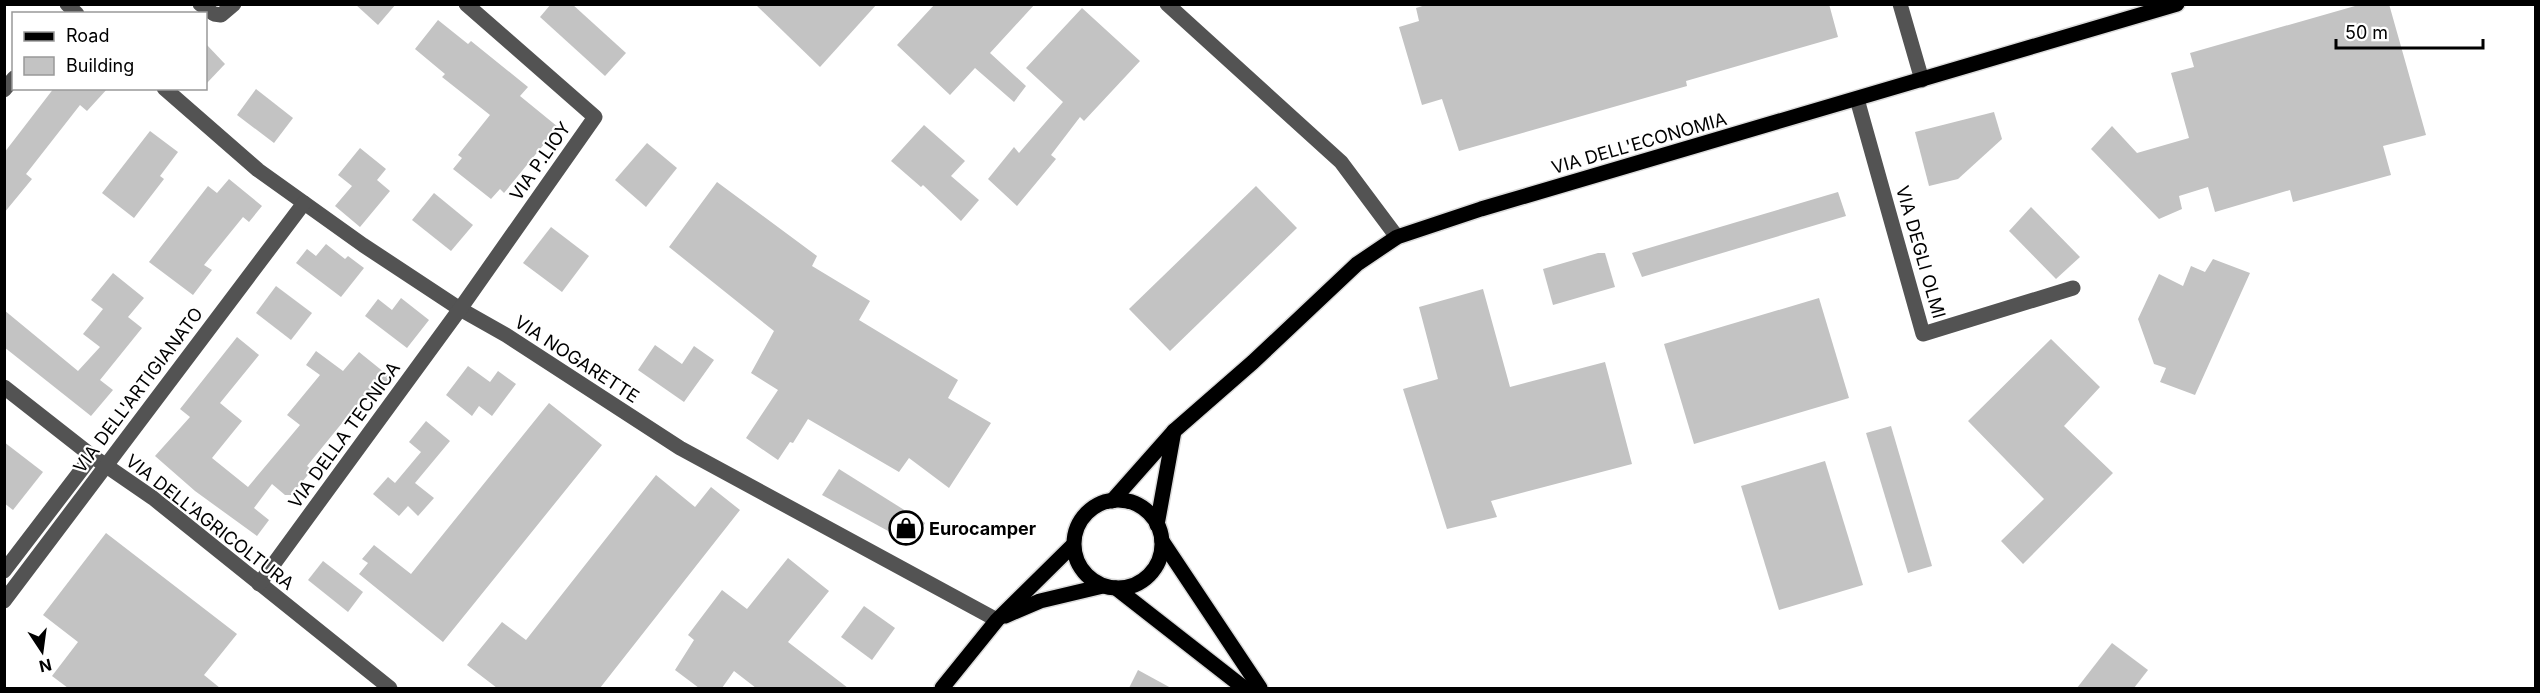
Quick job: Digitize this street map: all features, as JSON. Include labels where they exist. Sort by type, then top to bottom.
[{"type":"main road","name":"VIA DELL'ECONOMIA","points":[[1112,501],[1174,431],[1253,362],[1357,264],[1397,237],[1481,209],[2177,4]]},
{"type":"main road","points":[[1157,525],[1174,431]]},
{"type":"main road","points":[[1244,688],[1109,587],[1091,580],[1082,570],[1075,558],[1073,545],[1075,532],[1081,520],[1095,507],[1112,501],[1126,501],[1138,505],[1149,514],[1157,525],[1162,541],[1260,688]]},
{"type":"main road","points":[[997,620],[1040,601],[1109,587],[1130,587],[1144,580],[1154,570],[1160,556],[1162,541]]},
{"type":"main road","points":[[942,688],[997,620],[1073,545]]},
{"type":"street","points":[[200,4],[214,14],[221,15],[234,4]]},
{"type":"street","name":"VIA P.LIOY","points":[[459,309],[595,117],[466,4]]},
{"type":"street","points":[[1167,4],[1341,162],[1397,237]]},
{"type":"street","points":[[1900,4],[1922,80]]},
{"type":"street","name":"VIA NOGARETTE","points":[[166,90],[258,170],[459,309],[506,335],[680,448],[997,620]]},
{"type":"street","name":"VIA DEGLI OLMI","points":[[1857,99],[1923,334],[2073,288]]},
{"type":"street","name":"VIA DELL'ARTIGIANATO","points":[[4,601],[304,203]]},
{"type":"street","name":"VIA DELLA TECNICA","points":[[259,584],[459,309]]},
{"type":"street","name":"VIA DELL'AGRICOLTURA","points":[[4,387],[92,456],[153,498],[390,688]]},
{"type":"street","name":"VIA DELL'ARTIGIANATO","points":[[4,571],[92,456]]},
{"type":"building","points":[[355,4],[396,4],[378,25]]},
{"type":"building","points":[[551,4],[572,4],[626,53],[605,76],[540,17]]},
{"type":"building","points":[[755,4],[877,4],[820,67]]},
{"type":"building","points":[[935,4],[1035,4],[990,53],[1026,86],[1014,102],[975,68],[950,95],[897,45]]},
{"type":"building","points":[[1429,4],[1829,4],[1838,37],[1686,81],[1687,86],[1459,151],[1442,99],[1422,105],[1399,27],[1419,21],[1416,8]]},
{"type":"building","points":[[2362,4],[2389,4],[2426,135],[2383,146],[2391,175],[2293,202],[2290,190],[2215,212],[2208,187],[2179,196],[2182,209],[2159,219],[2091,149],[2112,126],[2137,153],[2189,138],[2171,73],[2194,67],[2190,53]]},
{"type":"building","points":[[1082,8],[1140,61],[1084,121],[1080,117],[1051,155],[1056,159],[1017,206],[988,179],[1014,147],[1019,153],[1063,102],[1026,68]]},
{"type":"building","points":[[438,20],[468,44],[471,41],[528,87],[520,96],[558,127],[504,193],[500,189],[491,199],[453,169],[462,158],[458,155],[490,115],[442,77],[445,74],[415,49]]},
{"type":"building","points":[[207,45],[225,64],[207,83]]},
{"type":"building","points":[[256,89],[293,118],[274,143],[237,115]]},
{"type":"building","points":[[52,90],[106,90],[87,111],[80,105],[26,174],[32,179],[4,213],[4,153]]},
{"type":"building","points":[[1994,112],[2002,139],[1958,179],[1929,186],[1915,132]]},
{"type":"building","points":[[924,125],[965,161],[951,176],[979,200],[961,221],[923,185],[921,187],[891,161]]},
{"type":"building","points":[[150,131],[178,152],[160,176],[164,179],[134,218],[102,193]]},
{"type":"building","points":[[647,143],[677,168],[646,207],[615,180]]},
{"type":"building","points":[[360,148],[386,169],[377,180],[390,191],[360,227],[335,206],[352,186],[338,175]]},
{"type":"building","points":[[229,179],[262,206],[249,222],[243,217],[204,265],[212,270],[193,295],[149,262],[208,186],[217,193]]},
{"type":"building","points":[[717,182],[817,256],[812,266],[870,301],[859,320],[958,380],[948,398],[991,423],[949,488],[909,458],[899,472],[808,419],[793,443],[790,442],[778,460],[746,438],[778,390],[751,373],[774,331],[669,247]]},
{"type":"building","points":[[1256,186],[1297,228],[1170,351],[1129,309]]},
{"type":"building","points":[[1838,192],[1846,216],[1642,277],[1632,253]]},
{"type":"building","points":[[434,193],[473,225],[451,251],[412,220]]},
{"type":"building","points":[[2031,207],[2080,257],[2056,279],[2009,231]]},
{"type":"building","points":[[551,227],[589,256],[562,292],[523,263]]},
{"type":"building","points":[[326,244],[345,259],[348,256],[364,268],[341,297],[296,263],[307,249],[316,256]]},
{"type":"building","points":[[1605,253],[1615,287],[1553,305],[1543,269]]},
{"type":"building","points":[[2213,259],[2250,273],[2195,395],[2160,382],[2166,368],[2154,364],[2138,319],[2159,274],[2183,286],[2191,266],[2205,272]]},
{"type":"building","points":[[113,273],[144,298],[128,317],[142,328],[100,380],[113,390],[91,416],[4,347],[4,310],[78,371],[100,347],[83,334],[103,309],[91,300]]},
{"type":"building","points":[[276,286],[312,313],[291,340],[256,313]]},
{"type":"building","points":[[1483,289],[1510,387],[1605,362],[1632,464],[1491,501],[1497,517],[1447,529],[1403,389],[1438,379],[1419,307]]},
{"type":"building","points":[[401,298],[429,320],[407,348],[365,316],[378,299],[392,310]]},
{"type":"building","points":[[1819,298],[1849,398],[1694,444],[1664,344]]},
{"type":"building","points":[[237,337],[259,355],[220,403],[242,421],[212,458],[248,487],[300,425],[287,415],[320,375],[306,365],[316,351],[343,371],[359,352],[390,377],[379,391],[375,388],[363,403],[360,401],[307,466],[312,470],[291,495],[285,495],[272,484],[254,508],[269,520],[257,536],[195,491],[155,456],[190,417],[180,409]]},
{"type":"building","points":[[2051,339],[2100,387],[2064,426],[2113,473],[2023,564],[2001,541],[2044,499],[1968,421]]},
{"type":"building","points":[[655,345],[682,364],[694,346],[714,360],[684,402],[638,370]]},
{"type":"building","points":[[468,366],[490,382],[498,371],[516,384],[492,416],[479,406],[472,416],[446,395]]},
{"type":"building","points":[[549,403],[602,445],[443,642],[359,574],[368,563],[362,559],[374,545],[411,574]]},
{"type":"building","points":[[426,421],[450,441],[415,483],[434,498],[418,516],[408,506],[399,516],[373,494],[388,477],[395,483],[421,452],[409,442]]},
{"type":"building","points":[[1891,426],[1932,566],[1908,573],[1866,433]]},
{"type":"building","points":[[4,442],[43,472],[13,510],[4,503]]},
{"type":"building","points":[[1825,461],[1863,585],[1779,610],[1741,486]]},
{"type":"building","points":[[839,469],[925,523],[912,544],[822,495]]},
{"type":"building","points":[[656,475],[695,507],[711,487],[740,510],[600,688],[497,688],[467,665],[502,622],[526,640]]},
{"type":"building","points":[[106,533],[237,634],[204,675],[220,688],[68,688],[52,676],[78,642],[43,615]]},
{"type":"building","points":[[788,558],[829,591],[788,642],[848,688],[756,688],[734,671],[722,688],[699,688],[675,670],[694,640],[688,635],[722,590],[747,609]]},
{"type":"building","points":[[323,561],[363,592],[348,612],[308,580]]},
{"type":"building","points":[[864,606],[895,628],[872,660],[841,637]]},
{"type":"building","points":[[2112,643],[2148,670],[2134,688],[2077,688]]},
{"type":"building","points":[[1138,670],[1171,688],[1129,688]]},
{"type":"place","name":"Eurocamper","points":[[906,528]]}]
